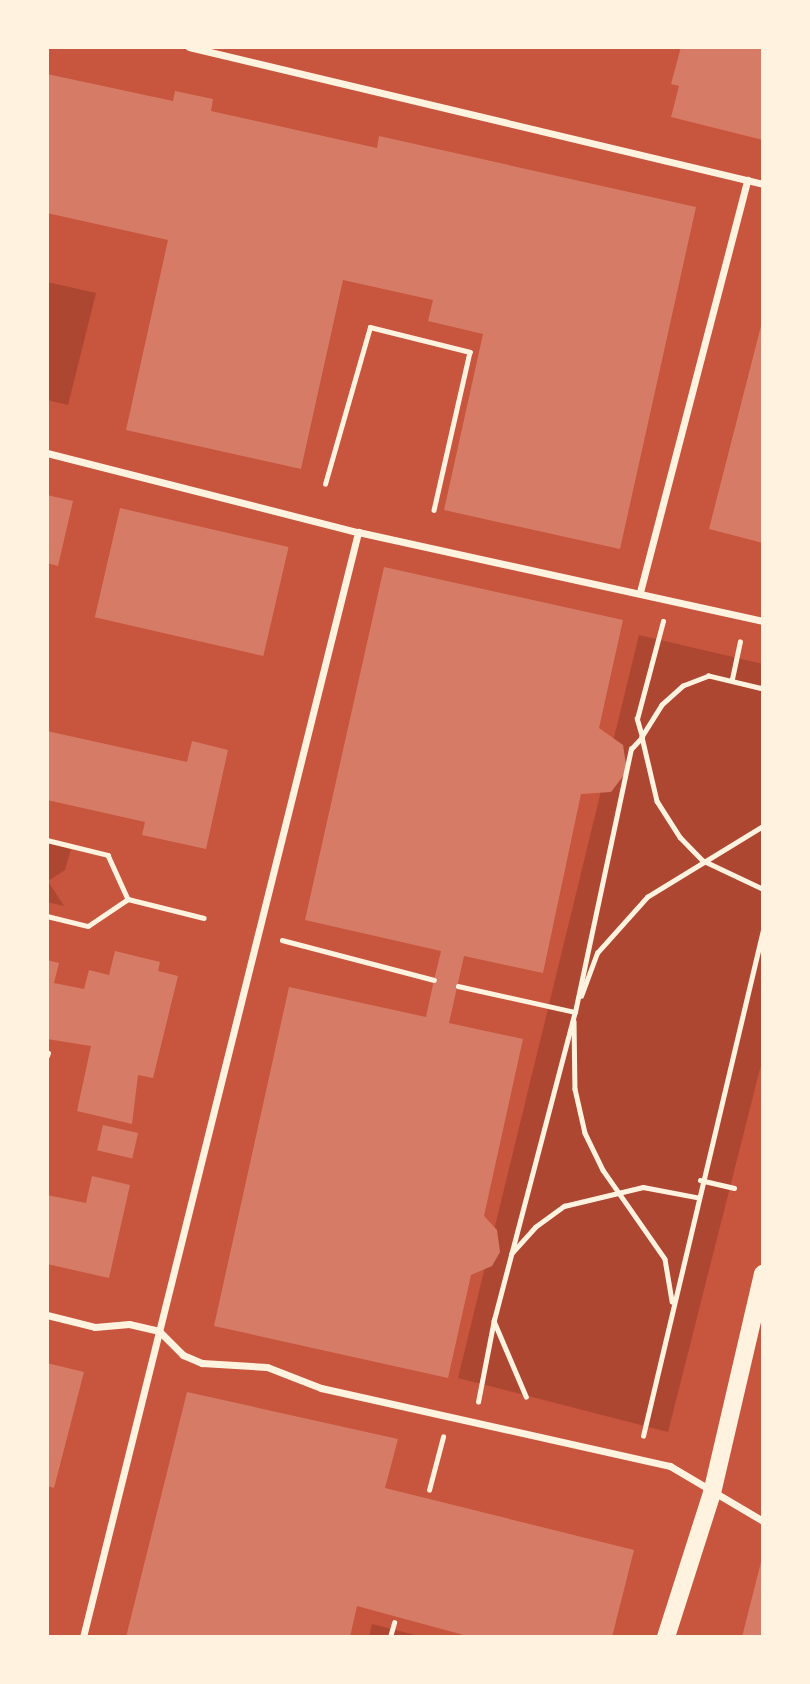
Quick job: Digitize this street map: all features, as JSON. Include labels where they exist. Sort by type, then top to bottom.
[{"type":"main road","points":[[666,1637],[712,1493],[763,1275]]},
{"type":"street","points":[[190,47],[763,184]]},
{"type":"street","points":[[640,592],[747,180]]},
{"type":"street","points":[[47,453],[358,532],[763,621]]},
{"type":"street","points":[[83,1637],[358,532]]},
{"type":"street","points":[[47,1315],[95,1327],[129,1324],[159,1331],[183,1355],[202,1363],[267,1367],[321,1388],[473,1419],[670,1466],[763,1521]]},
{"type":"path","points":[[325,484],[370,327],[470,352],[434,510]]},
{"type":"path","points":[[663,621],[637,719],[657,802],[702,860],[763,889]]},
{"type":"path","points":[[732,679],[740,642]]},
{"type":"path","points":[[473,1419],[510,1254],[575,1012],[631,749],[662,705],[683,686],[709,676],[732,679],[763,689]]},
{"type":"path","points":[[672,1301],[665,1259],[593,1151],[578,1110],[573,1068],[575,1012],[597,953],[619,924],[659,887],[763,826]]},
{"type":"path","points":[[47,840],[108,855],[128,899]]},
{"type":"path","points":[[47,916],[88,926],[128,899],[204,918]]},
{"type":"path","points":[[637,1458],[700,1180],[763,930]]},
{"type":"path","points":[[282,940],[434,980]]},
{"type":"path","points":[[458,986],[575,1012]]},
{"type":"path","points":[[700,1180],[734,1188]]},
{"type":"path","points":[[510,1254],[535,1227],[564,1206],[643,1187],[696,1197]]},
{"type":"path","points":[[494,1320],[526,1396]]},
{"type":"path","points":[[429,1490],[449,1414]]},
{"type":"path","points":[[390,1637],[394,1623]]},
{"type":"shaded area","points":[[47,282],[96,293],[68,405],[47,400]]},
{"type":"shaded area","points":[[639,635],[763,664],[763,1057],[668,1432],[458,1378]]},
{"type":"shaded area","points":[[47,843],[71,849],[65,870],[48,881],[64,906],[47,902]]},
{"type":"shaded area","points":[[372,1624],[423,1637],[369,1637]]},
{"type":"building","points":[[681,47],[763,47],[763,140],[671,117],[679,86],[671,84]]},
{"type":"building","points":[[47,74],[173,101],[175,91],[213,99],[211,111],[377,148],[379,136],[696,207],[620,549],[444,510],[483,334],[428,321],[433,300],[343,280],[301,469],[126,430],[168,240],[47,213]]},
{"type":"building","points":[[763,322],[763,543],[709,529]]},
{"type":"building","points":[[47,495],[73,501],[58,566],[47,563]]},
{"type":"building","points":[[120,508],[289,547],[263,656],[95,617]]},
{"type":"building","points":[[384,567],[623,620],[599,728],[623,745],[627,771],[611,792],[581,794],[543,973],[464,956],[449,1023],[523,1039],[484,1216],[497,1230],[500,1252],[492,1266],[471,1275],[448,1378],[214,1326],[289,987],[426,1017],[441,951],[305,920]]},
{"type":"building","points":[[47,731],[187,762],[192,741],[228,750],[206,849],[142,835],[145,822],[47,800]]},
{"type":"building","points":[[115,951],[160,962],[158,971],[178,976],[153,1078],[138,1075],[132,1124],[77,1111],[91,1046],[47,1039],[47,960],[59,963],[54,983],[84,989],[89,970],[109,975]]},
{"type":"building","points":[[103,1125],[138,1133],[132,1158],[97,1150]]},
{"type":"building","points":[[92,1176],[130,1185],[109,1278],[47,1264],[47,1195],[86,1203]]},
{"type":"building","points":[[47,1363],[84,1372],[54,1488],[47,1486]]},
{"type":"building","points":[[187,1392],[398,1439],[385,1488],[634,1550],[612,1637],[471,1637],[357,1606],[350,1637],[126,1637]]},
{"type":"building","points":[[762,1558],[763,1637],[742,1637]]}]
